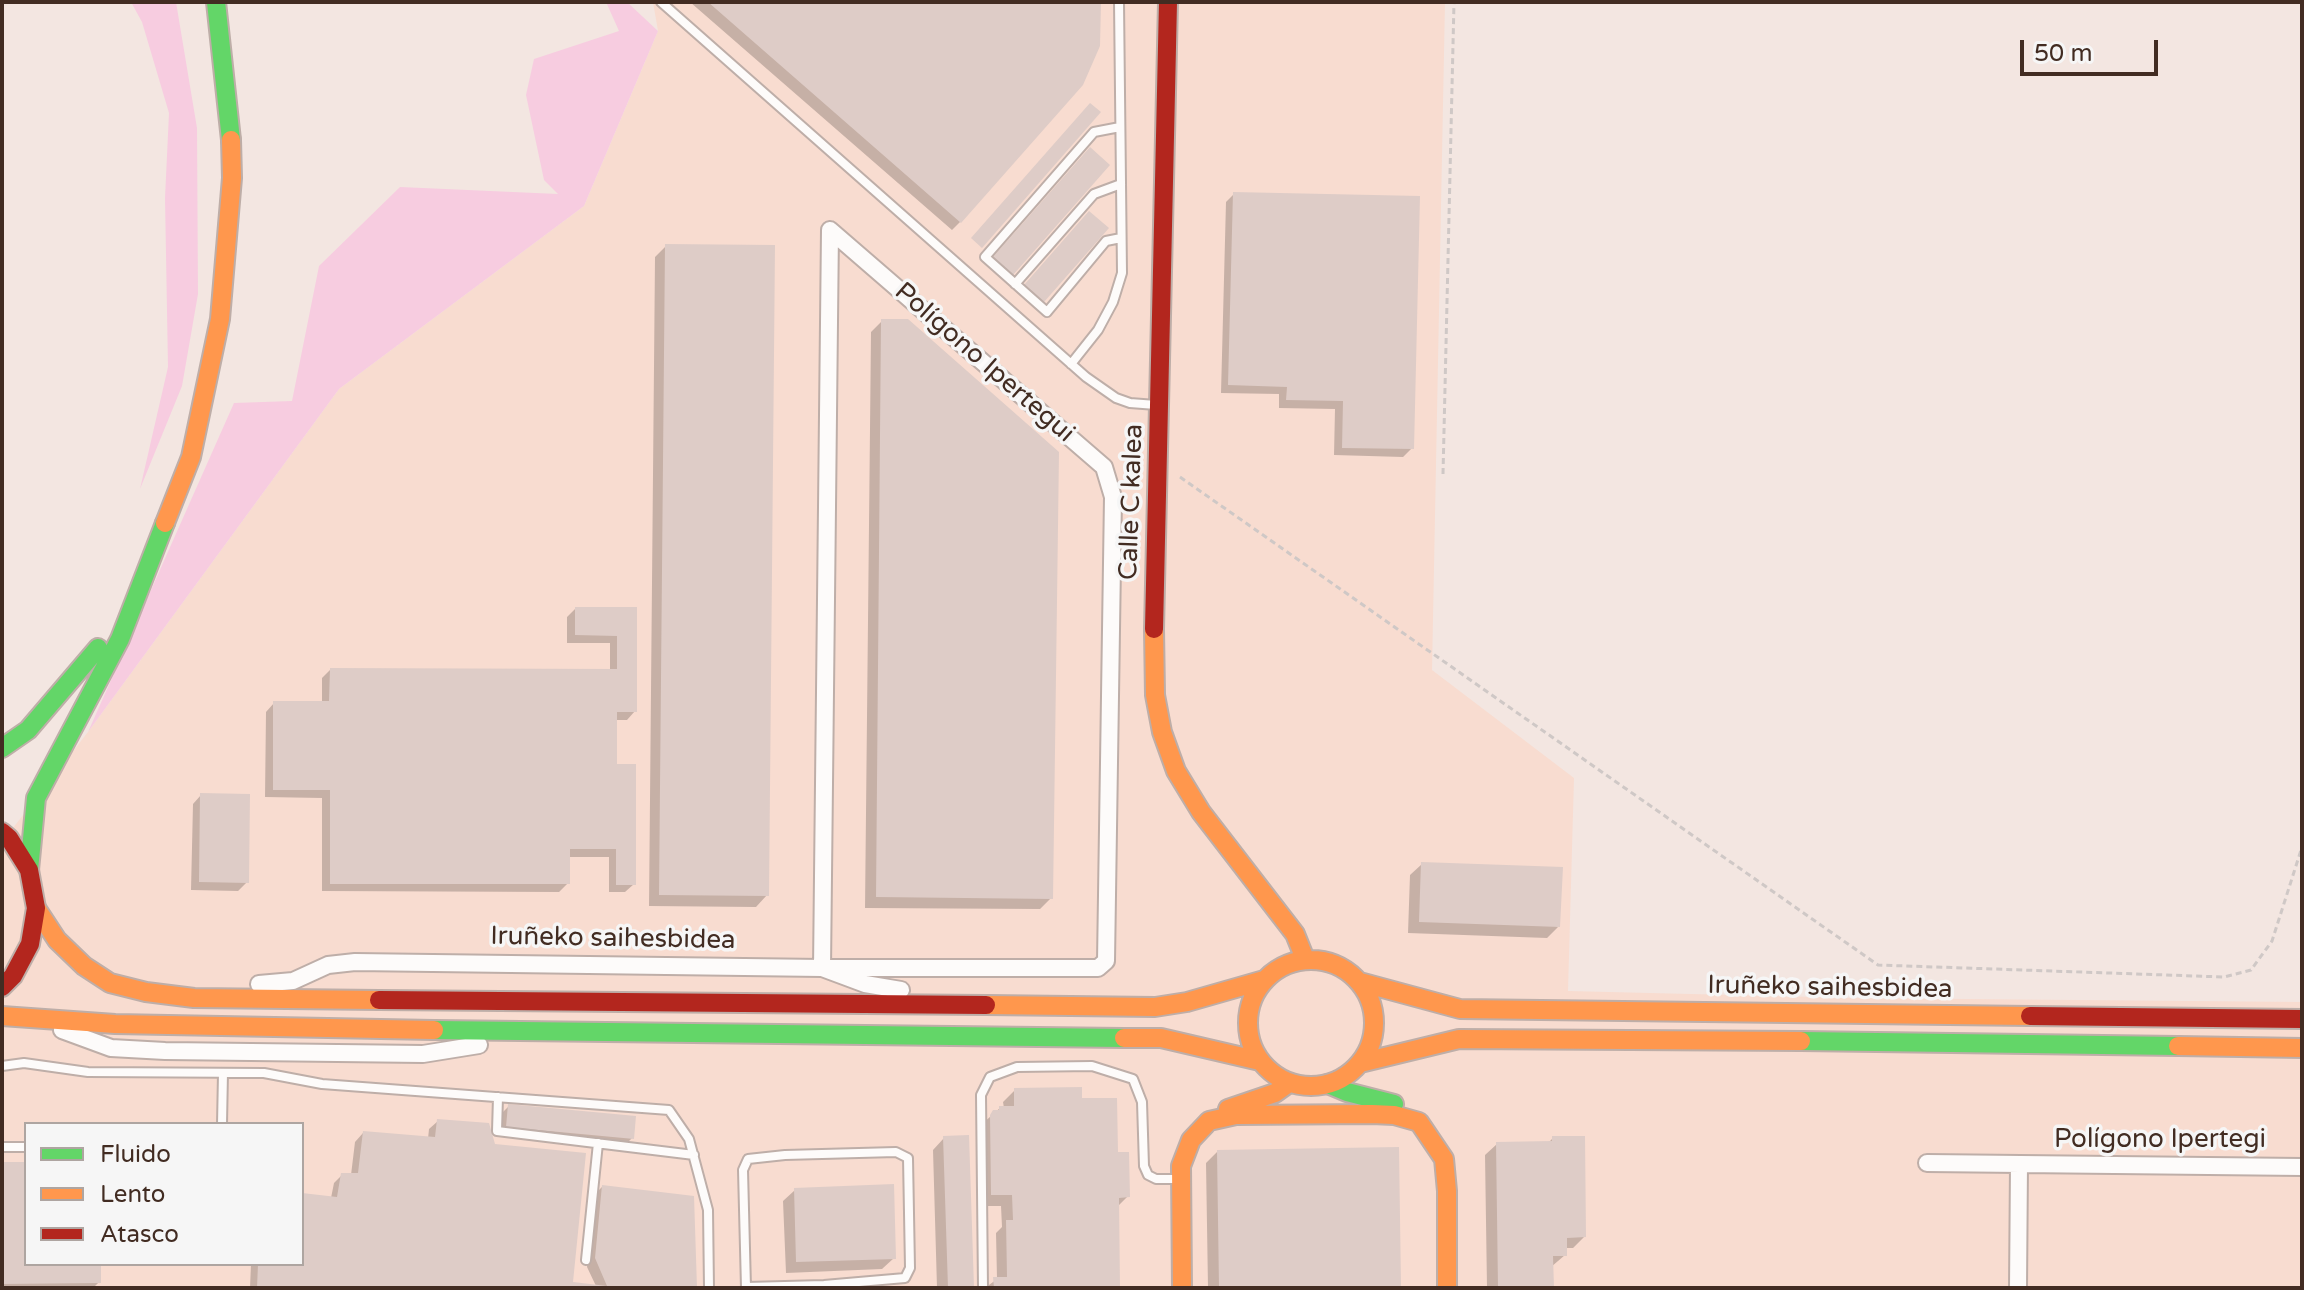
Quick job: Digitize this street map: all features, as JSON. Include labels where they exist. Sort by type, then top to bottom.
[{"type":"main road","points":[[216,2],[231,121]]},
{"type":"main road","points":[[2,987],[13,976],[30,944],[36,908],[29,870],[36,798],[120,639],[191,457],[220,319],[228,245],[231,121],[237,43],[231,2]]},
{"type":"main road","name":"Calle C kalea","points":[[1168,2],[1155,695],[1162,732],[1176,771],[1201,812],[1295,934],[1305,959]]},
{"type":"main road","points":[[2,748],[28,730],[85,666],[146,575]]},
{"type":"main road","points":[[2,832],[29,870]]},
{"type":"main road","name":"Iruñeko saihesbidea","points":[[36,908],[57,940],[84,966],[110,983],[146,992],[194,998],[1155,1007],[1187,1002],[1264,980]]},
{"type":"main road","points":[[1305,959],[1326,961],[1345,969],[1360,982],[1371,1001],[1375,1022],[1371,1044],[1360,1063],[1346,1076],[1328,1084],[1309,1086],[1289,1083],[1273,1074],[1260,1061],[1250,1042],[1247,1020],[1252,998],[1264,980],[1290,963],[1305,959]]},
{"type":"main road","name":"Iruñeko saihesbidea","points":[[1360,982],[1460,1009],[2302,1019]]},
{"type":"main road","points":[[2,1016],[115,1024],[1161,1038],[1260,1061]]},
{"type":"main road","name":"Iruñeko saihesbidea","points":[[1360,1063],[1459,1039],[2302,1048]]},
{"type":"main road","points":[[1182,1288],[1181,1166],[1191,1140],[1222,1111],[1275,1093],[1289,1083]]},
{"type":"main road","points":[[1328,1084],[1396,1105],[1419,1122],[1444,1159],[1447,1288]]},
{"type":"main road","points":[[1209,1121],[1236,1115],[1372,1114],[1394,1115],[1419,1122]]},
{"type":"street","name":"Polígono Ipertegui","points":[[830,230],[1104,467],[1113,497],[1106,961],[1098,968],[822,968],[822,952],[830,230]]},
{"type":"street","name":"Iruñeko saihesbidea","points":[[194,998],[214,985],[293,981],[328,965],[355,962],[822,968],[888,990],[957,991],[1033,1007]]},
{"type":"street","points":[[27,1016],[111,1048],[165,1051],[423,1054],[466,1045],[518,1045],[541,1032]]},
{"type":"street","name":"Polígono Ipertegi","points":[[1927,1163],[2302,1167]]},
{"type":"street","name":"Polígono Ipertegi","points":[[2018,1288],[2019,1165]]},
{"type":"lane","points":[[661,2],[1071,364],[1116,398],[1130,403],[1161,405]]},
{"type":"lane","points":[[1071,364],[1098,330],[1113,302],[1122,273],[1119,2]]},
{"type":"lane","points":[[1120,127],[1094,132],[985,257],[1047,312],[1106,241],[1121,238]]},
{"type":"lane","points":[[1015,284],[1094,194],[1121,184]]},
{"type":"lane","points":[[2,1066],[24,1063],[88,1072],[264,1073],[322,1084],[669,1110],[689,1139],[708,1210],[709,1288]]},
{"type":"lane","points":[[983,1288],[981,1095],[990,1077],[1017,1067],[1092,1066],[1133,1079],[1142,1102],[1144,1166],[1148,1175],[1156,1179],[1181,1179]]},
{"type":"lane","points":[[222,1122],[223,1073]]},
{"type":"lane","points":[[498,1097],[497,1131],[694,1155]]},
{"type":"lane","points":[[586,1260],[598,1143]]},
{"type":"lane","points":[[2,1147],[24,1147]]},
{"type":"lane","points":[[896,1152],[908,1158],[910,1268],[905,1278],[746,1288],[743,1170],[748,1159],[896,1152]]},
{"type":"path","points":[[1443,474],[1454,2]]},
{"type":"path","points":[[1160,473],[1182,477],[1878,965],[2224,977],[2251,970],[2272,941],[2302,847]]},
{"type":"shaded area","points":[[131,2],[176,2],[197,128],[198,294],[182,386],[140,489],[168,367],[165,198],[169,113],[142,22]]},
{"type":"shaded area","points":[[606,2],[627,2],[658,31],[584,206],[339,389],[88,732],[234,403],[292,401],[319,266],[400,187],[558,194],[544,180],[526,95],[534,59],[619,31]]},
{"type":"shaded area","points":[[653,2],[1445,2],[1432,670],[1574,778],[1568,991],[1855,998],[2302,1002],[2302,1288],[2,1288],[2,842],[88,732],[339,389],[584,206],[658,31]]},
{"type":"building","points":[[708,2],[1101,2],[1100,46],[1083,85],[961,223]]},
{"type":"building","points":[[1090,103],[1101,112],[982,248],[971,238]]},
{"type":"building","points":[[1090,147],[1110,165],[1013,275],[993,257]]},
{"type":"building","points":[[1233,192],[1420,196],[1414,449],[1342,448],[1343,401],[1286,400],[1287,387],[1228,385]]},
{"type":"building","points":[[1089,211],[1109,228],[1044,302],[1024,285]]},
{"type":"building","points":[[665,244],[775,245],[769,896],[659,895]]},
{"type":"building","points":[[881,319],[908,319],[1059,452],[1053,899],[876,897]]},
{"type":"building","points":[[575,607],[637,607],[637,712],[617,712],[617,764],[636,764],[636,885],[616,885],[616,849],[570,849],[570,884],[330,884],[330,790],[273,790],[273,701],[329,701],[330,668],[617,669],[617,636],[575,635]]},
{"type":"building","points":[[200,793],[250,794],[249,883],[199,882]]},
{"type":"building","points":[[1421,862],[1563,867],[1560,927],[1419,922]]},
{"type":"building","points":[[1082,1087],[1082,1098],[1117,1098],[1118,1152],[1129,1152],[1130,1197],[1119,1198],[1120,1288],[994,1288],[993,1277],[1007,1277],[1006,1220],[1013,1220],[1012,1195],[991,1195],[990,1115],[993,1110],[999,1110],[999,1106],[1014,1106],[1014,1088]]},
{"type":"building","points":[[508,1104],[636,1116],[634,1139],[506,1127]]},
{"type":"building","points":[[437,1119],[489,1123],[495,1144],[586,1153],[573,1282],[607,1286],[595,1258],[602,1185],[694,1196],[697,1288],[257,1288],[258,1266],[304,1266],[304,1193],[337,1197],[341,1173],[358,1173],[363,1131],[435,1137]]},
{"type":"building","points":[[969,1135],[974,1288],[948,1288],[943,1136]]},
{"type":"building","points":[[1552,1136],[1585,1136],[1586,1237],[1567,1238],[1567,1256],[1553,1256],[1554,1288],[1498,1288],[1496,1142],[1552,1141]]},
{"type":"building","points":[[1399,1147],[1401,1288],[1219,1288],[1217,1150]]},
{"type":"building","points":[[2,1162],[24,1162],[24,1266],[101,1266],[101,1283],[2,1284]]},
{"type":"building","points":[[894,1184],[896,1259],[796,1262],[794,1188]]},
{"type":"traffic: fast","points":[[216,2],[231,140]]},
{"type":"traffic: fast","points":[[29,870],[36,798],[120,639],[165,523]]},
{"type":"traffic: fast","points":[[2,748],[28,730],[98,648]]},
{"type":"traffic: fast","points":[[434,1030],[1124,1038]]},
{"type":"traffic: fast","points":[[1801,1041],[2178,1046]]},
{"type":"traffic: fast","points":[[1328,1084],[1394,1104]]},
{"type":"traffic: slow","points":[[165,523],[191,457],[220,319],[232,178],[231,140]]},
{"type":"traffic: slow","points":[[1154,629],[1155,695],[1162,732],[1176,771],[1201,812],[1295,934],[1305,959]]},
{"type":"traffic: slow","points":[[36,908],[57,940],[84,966],[110,983],[146,992],[194,998],[379,1000]]},
{"type":"traffic: slow","points":[[1311,960],[1335,965],[1356,978],[1369,999],[1374,1023],[1369,1047],[1356,1068],[1335,1081],[1311,1086],[1287,1081],[1266,1068],[1253,1047],[1248,1023],[1253,999],[1266,978],[1287,965],[1311,960]]},
{"type":"traffic: slow","points":[[986,1005],[1155,1007],[1187,1002],[1264,980]]},
{"type":"traffic: slow","points":[[1360,982],[1460,1009],[2030,1016]]},
{"type":"traffic: slow","points":[[2,1016],[115,1024],[434,1030]]},
{"type":"traffic: slow","points":[[1124,1038],[1161,1038],[1260,1061]]},
{"type":"traffic: slow","points":[[1360,1063],[1459,1039],[1801,1041]]},
{"type":"traffic: slow","points":[[2178,1046],[2302,1048]]},
{"type":"traffic: slow","points":[[1228,1109],[1275,1093],[1289,1083]]},
{"type":"traffic: slow","points":[[1182,1288],[1181,1166],[1191,1140],[1209,1121],[1236,1115],[1372,1114],[1394,1115],[1419,1122],[1444,1159],[1447,1288]]},
{"type":"traffic: jam","points":[[1154,629],[1168,2]]},
{"type":"traffic: jam","points":[[2,832],[29,870],[36,908],[30,944],[13,976],[2,987]]},
{"type":"traffic: jam","points":[[379,1000],[986,1005]]},
{"type":"traffic: jam","points":[[2030,1016],[2302,1019]]}]
